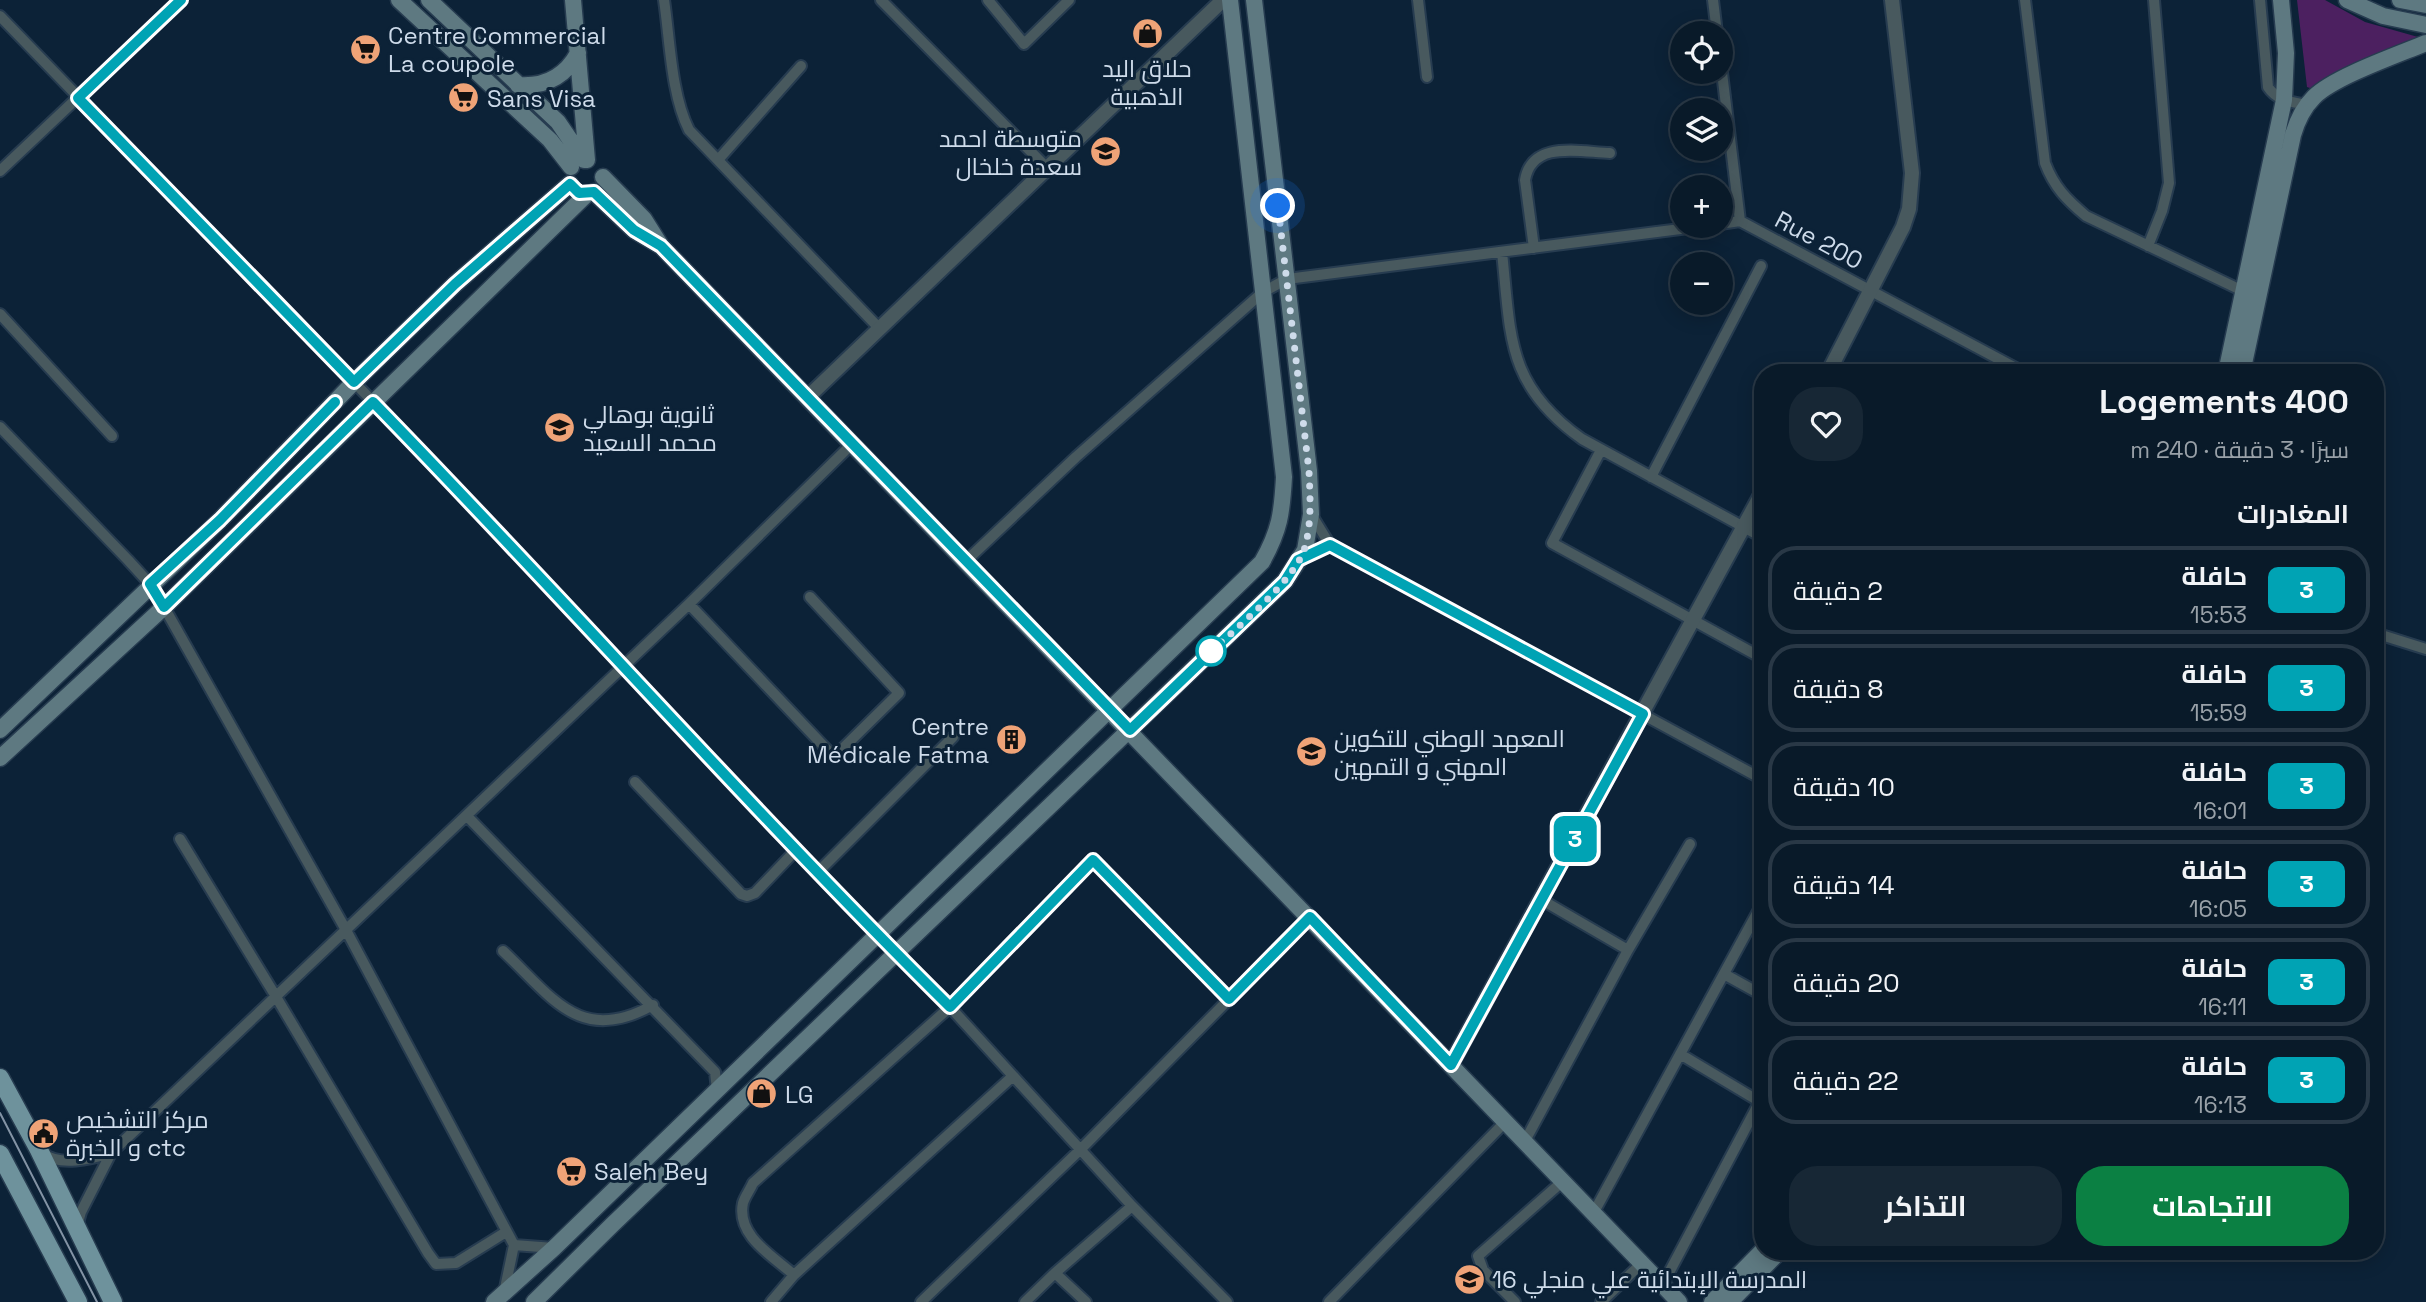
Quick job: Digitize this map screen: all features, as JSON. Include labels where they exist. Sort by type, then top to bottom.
[{"type":"main road","points":[[399,0],[550,139],[581,162],[598,165],[603,177],[644,219],[661,246],[1679,1302]]},
{"type":"main road","points":[[429,0],[563,127],[581,162]]},
{"type":"main road","points":[[573,0],[578,53],[581,162],[568,175],[570,184],[579,193],[590,193],[634,230],[661,246]]},
{"type":"main road","points":[[499,1297],[554,1248],[1262,562],[1276,537],[1282,513],[1284,477],[1230,0]]},
{"type":"main road","points":[[537,1301],[623,1214],[1285,581],[1305,550],[1311,514],[1309,471],[1254,0]]},
{"type":"main road","points":[[2229,364],[2284,100],[2286,52],[2281,0]]},
{"type":"main road","points":[[2347,0],[2383,16],[2426,25]]},
{"type":"main road","points":[[2400,0],[2426,5]]},
{"type":"main road","points":[[2244,364],[2293,135],[2307,105],[2332,84],[2426,43]]},
{"type":"main road","points":[[518,85],[549,82],[566,70],[578,53]]},
{"type":"main road","points":[[0,758],[164,607],[373,402],[600,186],[603,177]]},
{"type":"main road","points":[[0,730],[220,520],[354,382],[455,284],[570,184]]},
{"type":"main road","points":[[0,1079],[39,1150],[114,1302]]},
{"type":"main road","points":[[0,1154],[78,1302]]},
{"type":"main road","points":[[1712,1302],[1754,1259]]},
{"type":"main road","points":[[1730,1302],[1771,1260]]},
{"type":"street","points":[[0,171],[181,0]]},
{"type":"street","points":[[664,0],[682,116],[689,130],[878,327]]},
{"type":"street","points":[[881,0],[1047,168]]},
{"type":"street","points":[[988,0],[1024,44],[1069,0]]},
{"type":"street","points":[[808,397],[878,327],[1223,0]]},
{"type":"street","points":[[1418,0],[1427,77]]},
{"type":"street","points":[[1713,0],[1716,21]]},
{"type":"street","points":[[1833,364],[1903,227],[1911,193],[1912,173],[1892,0]]},
{"type":"street","points":[[2025,0],[2045,163],[2052,181],[2064,198],[2086,216],[2243,291]]},
{"type":"street","points":[[2148,246],[2165,204],[2169,183],[2154,0]]},
{"type":"street","points":[[2260,0],[2268,87],[2275,96],[2307,105]]},
{"type":"street","points":[[0,16],[354,382],[796,850],[950,1007],[1132,1206],[1227,1302]]},
{"type":"street","points":[[718,160],[801,66]]},
{"type":"street","name":"Rue 200","points":[[1723,84],[1740,221],[2008,364]]},
{"type":"street","points":[[1534,248],[1525,180],[1532,161],[1539,155],[1553,151],[1610,153]]},
{"type":"street","points":[[1733,222],[1740,221]]},
{"type":"street","points":[[966,561],[1076,457],[1263,292],[1287,279],[1670,230]]},
{"type":"street","points":[[1502,252],[1516,355],[1528,385],[1540,403],[1558,422],[1601,450],[1754,533]]},
{"type":"street","points":[[1651,477],[1761,266]]},
{"type":"street","points":[[0,314],[112,436]]},
{"type":"street","points":[[0,427],[150,584],[164,607],[346,930],[514,1245],[499,1297]]},
{"type":"street","points":[[76,1229],[81,1212],[111,1153],[689,604],[853,443]]},
{"type":"street","points":[[1601,450],[1552,542],[1754,654]]},
{"type":"street","points":[[1451,1065],[1754,507]]},
{"type":"street","points":[[1311,514],[1330,545],[1754,775]]},
{"type":"street","points":[[1298,560],[1330,545]]},
{"type":"street","points":[[689,604],[834,757],[899,693],[810,597]]},
{"type":"street","points":[[2384,636],[2426,649]]},
{"type":"street","points":[[818,872],[953,737]]},
{"type":"street","points":[[635,782],[741,894],[747,896],[755,893],[796,850]]},
{"type":"street","points":[[467,816],[715,1072],[717,1090]]},
{"type":"street","points":[[180,839],[436,1264],[456,1263],[506,1232]]},
{"type":"street","points":[[1525,1141],[1628,950],[1690,844]]},
{"type":"street","points":[[794,1275],[750,1237],[742,1219],[743,1202],[753,1184],[950,1007],[1093,860],[1229,999]]},
{"type":"street","points":[[1542,900],[1628,950]]},
{"type":"street","points":[[921,1302],[1082,1149],[1310,917]]},
{"type":"street","points":[[1594,1212],[1754,919]]},
{"type":"street","points":[[503,951],[569,1013],[586,1019],[613,1020],[635,1015],[653,1005]]},
{"type":"street","points":[[1724,974],[1754,991]]},
{"type":"street","points":[[1680,1054],[1754,1098]]},
{"type":"street","points":[[715,1072],[737,1070]]},
{"type":"street","points":[[771,1302],[794,1275],[1013,1076]]},
{"type":"street","points":[[1663,1284],[1754,1115]]},
{"type":"street","points":[[1329,1302],[1506,1121]]},
{"type":"street","points":[[39,1150],[47,1157],[70,1160],[90,1160],[111,1153]]},
{"type":"street","points":[[1515,1302],[1483,1270],[1478,1256],[1563,1181]]},
{"type":"street","points":[[1025,1302],[1132,1206]]},
{"type":"street","points":[[514,1245],[554,1248]]},
{"type":"street","points":[[1601,1302],[1642,1263]]},
{"type":"street","points":[[1055,1273],[1086,1302]]},
{"type":"shaded area","points":[[2297,0],[2325,0],[2365,22],[2418,37],[2313,89],[2307,87]]},
{"type":"tram line","points":[[0,1113],[97,1302]]},
{"type":"bus line","name":"3","points":[[181,0],[78,98],[354,382],[455,284],[570,184],[579,193],[594,192],[634,230],[661,246],[1130,730],[1285,581],[1298,560],[1330,545],[1643,714],[1451,1065],[1310,917],[1229,999],[1093,860],[950,1007],[796,850],[373,402],[164,607],[150,584],[220,520],[335,402]]},
{"type":"place","name":"حلاق اليد الذهبية","points":[[1147,34]]},
{"type":"place","name":"Centre Commercial La coupole","points":[[365,49]]},
{"type":"place","name":"Sans Visa","points":[[464,98]]},
{"type":"place","name":"متوسطة احمد سعدة خلخال","points":[[1105,152]]},
{"type":"place","name":"ثانوية بوهالي محمد السعيد","points":[[560,428]]},
{"type":"place","name":"Centre Médicale Fatma","points":[[1012,740]]},
{"type":"place","name":"المعهد الوطني للتكوين المهني و التمهين","points":[[1311,752]]},
{"type":"place","name":"LG","points":[[762,1094]]},
{"type":"place","name":"مركز التشخيص و الخبرة ctc","points":[[43,1133]]},
{"type":"place","name":"Saleh Bey","points":[[571,1171]]},
{"type":"place","name":"المدرسة الإبتدائية علي منجلي 16","points":[[1469,1279]]},
{"type":"route","points":[[1211,651],[1207,655],[1285,581],[1305,550],[1311,514],[1309,471],[1278,206]]}]
